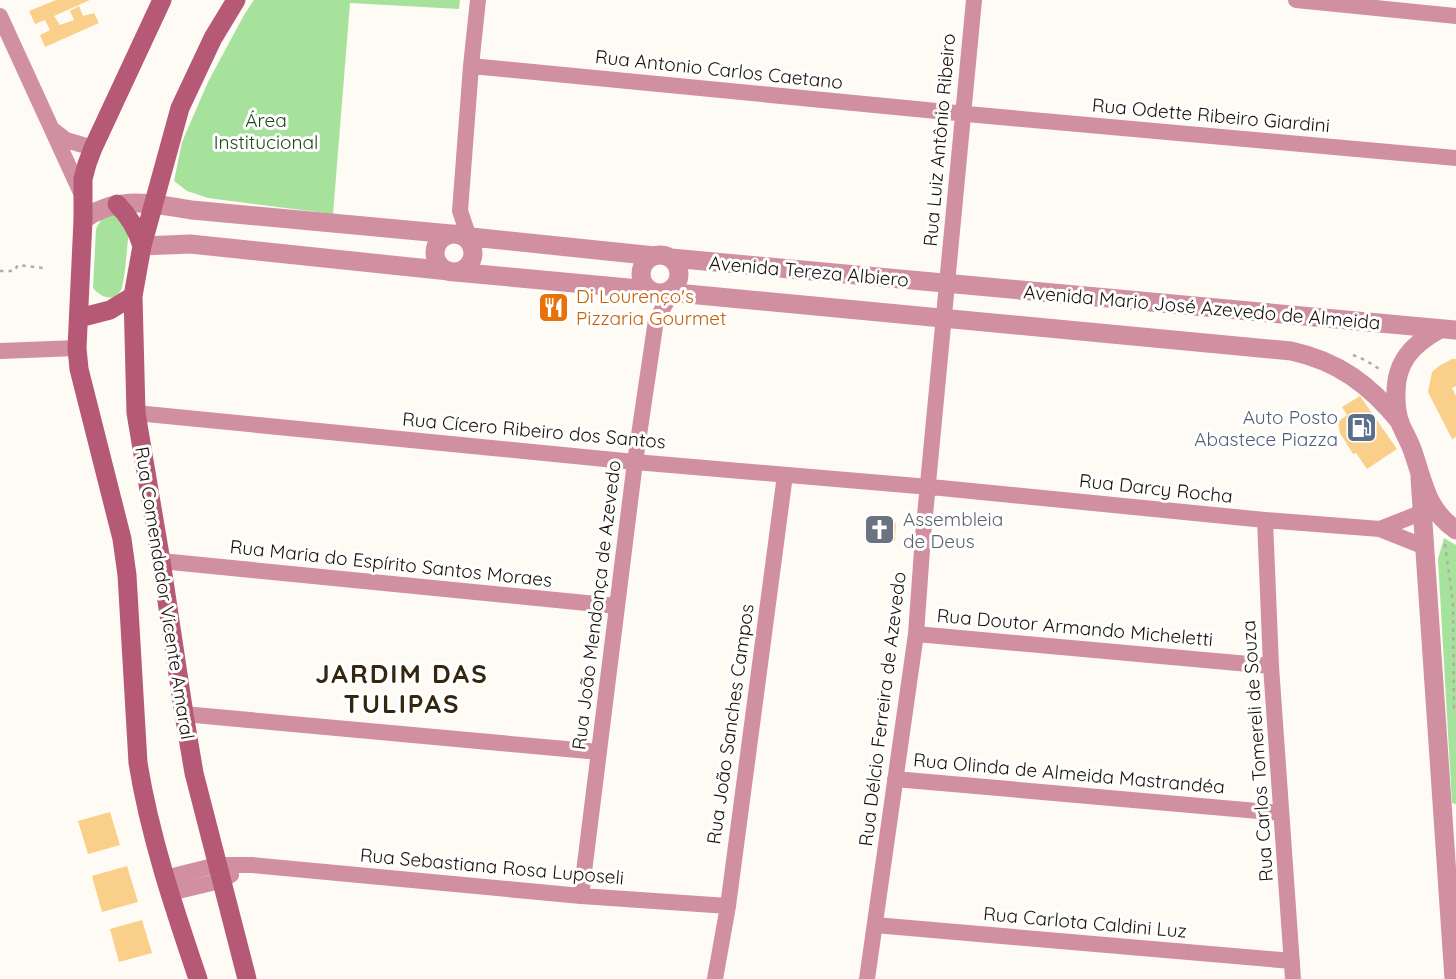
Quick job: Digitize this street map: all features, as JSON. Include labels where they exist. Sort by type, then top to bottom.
[{"type":"main road","name":"Rua Comendador Vicente Amaral","points":[[162,0],[84,171],[77,348],[79,369],[122,539],[127,575],[138,763],[144,798],[167,886],[198,979]]},
{"type":"main road","name":"Rua Comendador Vicente Amaral","points":[[236,0],[180,108],[142,246],[133,296],[136,413],[194,774],[247,979]]},
{"type":"main road","points":[[117,204],[132,222],[142,246]]},
{"type":"main road","points":[[79,318],[110,310],[133,296]]},
{"type":"street","points":[[456,237],[478,0]]},
{"type":"street","name":"Rua Luiz Antônio Ribeiro","points":[[944,318],[974,0]]},
{"type":"street","points":[[1296,0],[1454,15]]},
{"type":"street","points":[[1412,11],[1431,0]]},
{"type":"street","points":[[0,16],[82,195]]},
{"type":"street","name":"Rua Antonio Carlos Caetano","points":[[471,66],[962,113]]},
{"type":"street","name":"Rua Odette Ribeiro Giardini","points":[[962,113],[1456,158]]},
{"type":"street","points":[[50,127],[66,140],[93,148]]},
{"type":"street","points":[[160,178],[172,201],[189,210],[176,228],[178,235],[190,244]]},
{"type":"street","points":[[83,220],[98,210],[117,204],[153,203]]},
{"type":"street","name":"Avenida Tereza Albiero","points":[[153,203],[189,210],[947,284]]},
{"type":"street","points":[[456,237],[473,248],[472,260],[465,269],[452,272],[440,265],[436,249],[456,237]]},
{"type":"street","name":"Avenida Tereza Albiero","points":[[142,246],[190,244],[452,272],[659,288],[944,318]]},
{"type":"street","points":[[663,257],[677,264],[678,281],[659,288],[641,275],[647,260],[663,257]]},
{"type":"street","name":"Avenida Mario José Azevedo de Almeida","points":[[947,284],[1448,330]]},
{"type":"street","name":"Rua João Mendonça de Azevedo","points":[[656,320],[659,288]]},
{"type":"street","name":"Rua João Mendonça de Azevedo","points":[[581,896],[659,288]]},
{"type":"street","name":"Avenida Mario José Azevedo de Almeida","points":[[944,318],[1310,355],[1348,373],[1379,398],[1399,422]]},
{"type":"street","name":"Rua Délcio Ferreira de Azevedo","points":[[867,979],[916,634],[944,318]]},
{"type":"street","points":[[1448,330],[1428,335],[1410,351],[1399,368],[1396,403],[1399,422],[1413,451],[1420,478],[1454,979]]},
{"type":"street","points":[[0,351],[77,348]]},
{"type":"street","name":"Rua Cícero Ribeiro dos Santos","points":[[136,413],[635,462],[929,487]]},
{"type":"street","name":"Rua João Sanches Campos","points":[[715,979],[785,475]]},
{"type":"street","points":[[1420,478],[1451,537]]},
{"type":"street","name":"Rua Darcy Rocha","points":[[929,487],[1380,529],[1425,547]]},
{"type":"street","name":"Rua Darcy Rocha","points":[[1380,529],[1423,512]]},
{"type":"street","name":"Rua Carlos Tomereli de Souza","points":[[1265,520],[1293,979]]},
{"type":"street","name":"Rua Maria do Espírito Santos Moraes","points":[[161,561],[617,606]]},
{"type":"street","name":"Rua Doutor Armando Micheletti","points":[[916,634],[1272,666]]},
{"type":"street","points":[[184,714],[599,752]]},
{"type":"street","name":"Rua Olinda de Almeida Mastrandéa","points":[[895,779],[1281,813]]},
{"type":"street","name":"Rua Sebastiana Rosa Luposeli","points":[[216,864],[235,859],[252,865],[581,896],[727,906]]},
{"type":"street","points":[[167,886],[216,864],[252,865]]},
{"type":"street","name":"Rua Carlota Caldini Luz","points":[[875,925],[1292,961]]},
{"type":"path","points":[[0,271],[14,271],[18,265],[43,268]]},
{"type":"path","points":[[1451,537],[1454,713]]},
{"type":"green space","name":"Área Institucional","points":[[254,0],[460,0],[459,9],[350,3],[333,214],[208,198],[187,191],[174,181],[182,142],[208,82]]},
{"type":"green space","points":[[116,213],[129,232],[126,262],[121,290],[115,296],[107,297],[93,288],[96,229],[104,218]]},
{"type":"green space","points":[[1444,538],[1456,545],[1456,804],[1452,803],[1438,559]]},
{"type":"building","points":[[56,0],[90,0],[54,16],[60,25],[74,20],[70,11],[79,6],[83,16],[94,13],[99,23],[45,47],[40,35],[50,30],[45,20],[35,24],[29,11]]},
{"type":"building","points":[[1456,359],[1456,386],[1452,388],[1456,396],[1456,437],[1452,439],[1428,392],[1432,372]]},
{"type":"building","name":"Auto Posto Abastece Piazza","points":[[1360,396],[1397,449],[1367,469],[1356,453],[1353,454],[1340,433],[1338,422],[1347,415],[1342,407]]},
{"type":"building","name":"Assembleia de Deus","points":[[867,519],[896,523],[895,541],[864,537]]},
{"type":"building","points":[[110,812],[120,845],[88,854],[78,821]]},
{"type":"building","points":[[127,866],[138,902],[102,912],[92,876]]},
{"type":"building","points":[[142,920],[152,953],[119,962],[110,929]]},
{"type":"place","name":"Di Lourenço's Pizzaria Gourmet","points":[[553,307]]},
{"type":"place","name":"Auto Posto Abastece Piazza","points":[[1361,428]]},
{"type":"place","name":"Assembleia de Deus","points":[[880,530]]},
{"type":"district","name":"JARDIM DAS TULIPAS","points":[[402,689]]}]
